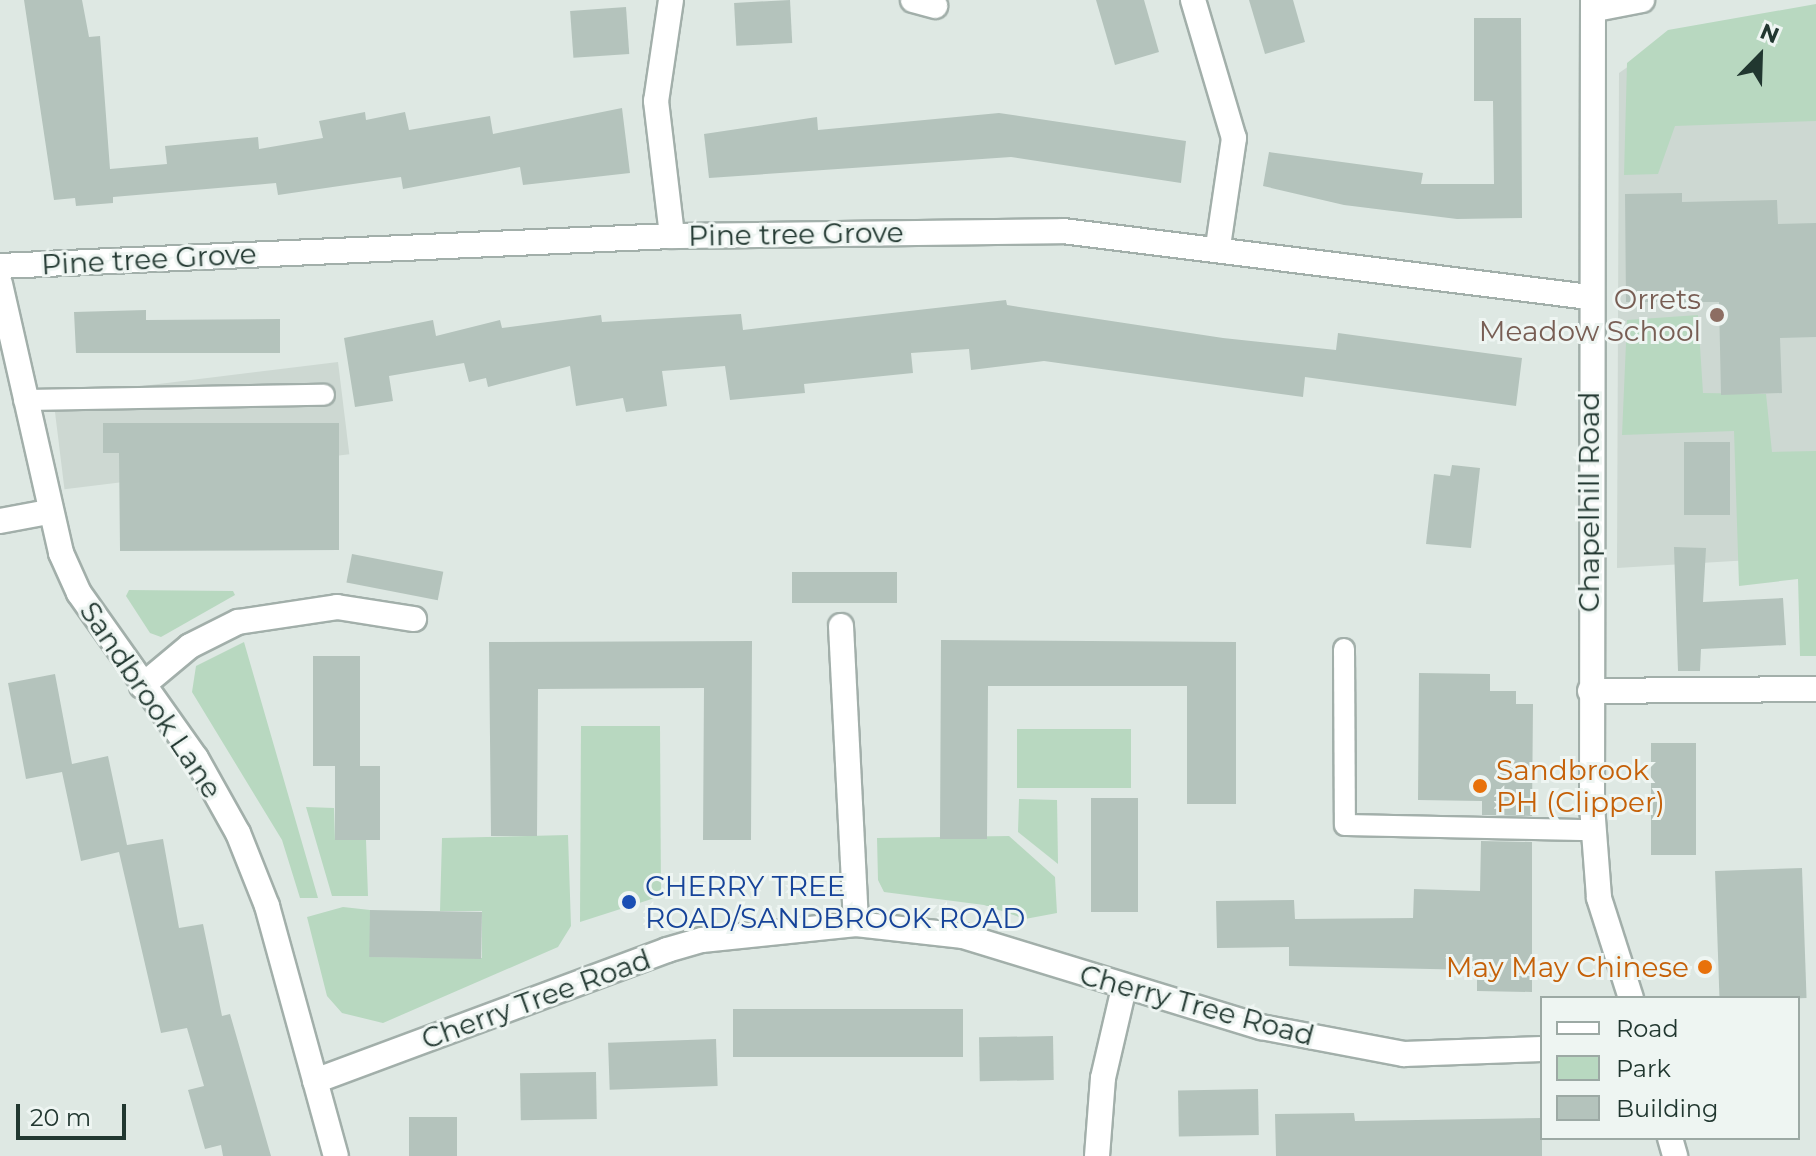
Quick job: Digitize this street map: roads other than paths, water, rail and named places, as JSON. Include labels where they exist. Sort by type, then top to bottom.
[{"type":"street","points":[[671,0],[656,101],[672,236]]},
{"type":"street","points":[[1193,0],[1234,138],[1218,246]]},
{"type":"street","points":[[1594,4],[1642,0]]},
{"type":"street","name":"Chapelhill Road","points":[[1594,4],[1589,297],[1590,691],[1594,830],[1599,898],[1630,996]]},
{"type":"street","name":"Pine tree Grove","points":[[0,266],[672,236],[1063,231],[1218,246],[1589,297]]},
{"type":"street","name":"Sandbrook Lane","points":[[0,284],[48,512],[79,593],[142,686],[196,758],[238,833],[267,906],[336,1156]]},
{"type":"street","points":[[0,521],[48,512]]},
{"type":"street","points":[[142,686],[190,646],[238,622],[337,607],[414,619]]},
{"type":"street","points":[[841,626],[856,924]]},
{"type":"street","points":[[1590,691],[1816,689]]},
{"type":"street","name":"Cherry Tree Road","points":[[315,1081],[679,947],[856,924],[963,936],[1124,988],[1261,1027],[1404,1054],[1540,1049]]},
{"type":"street","points":[[1097,1156],[1103,1078],[1124,988]]},
{"type":"lane","points":[[24,400],[324,395]]},
{"type":"lane","points":[[1344,649],[1345,825],[1594,830]]},
{"type":"place","name":"Orrets Meadow School","points":[[1717,315]]},
{"type":"place","name":"Sandbrook PH (Clipper)","points":[[1480,786]]},
{"type":"place","name":"CHERRY TREE ROAD/SANDBROOK ROAD","points":[[629,902]]},
{"type":"place","name":"May May Chinese","points":[[1705,967]]}]
